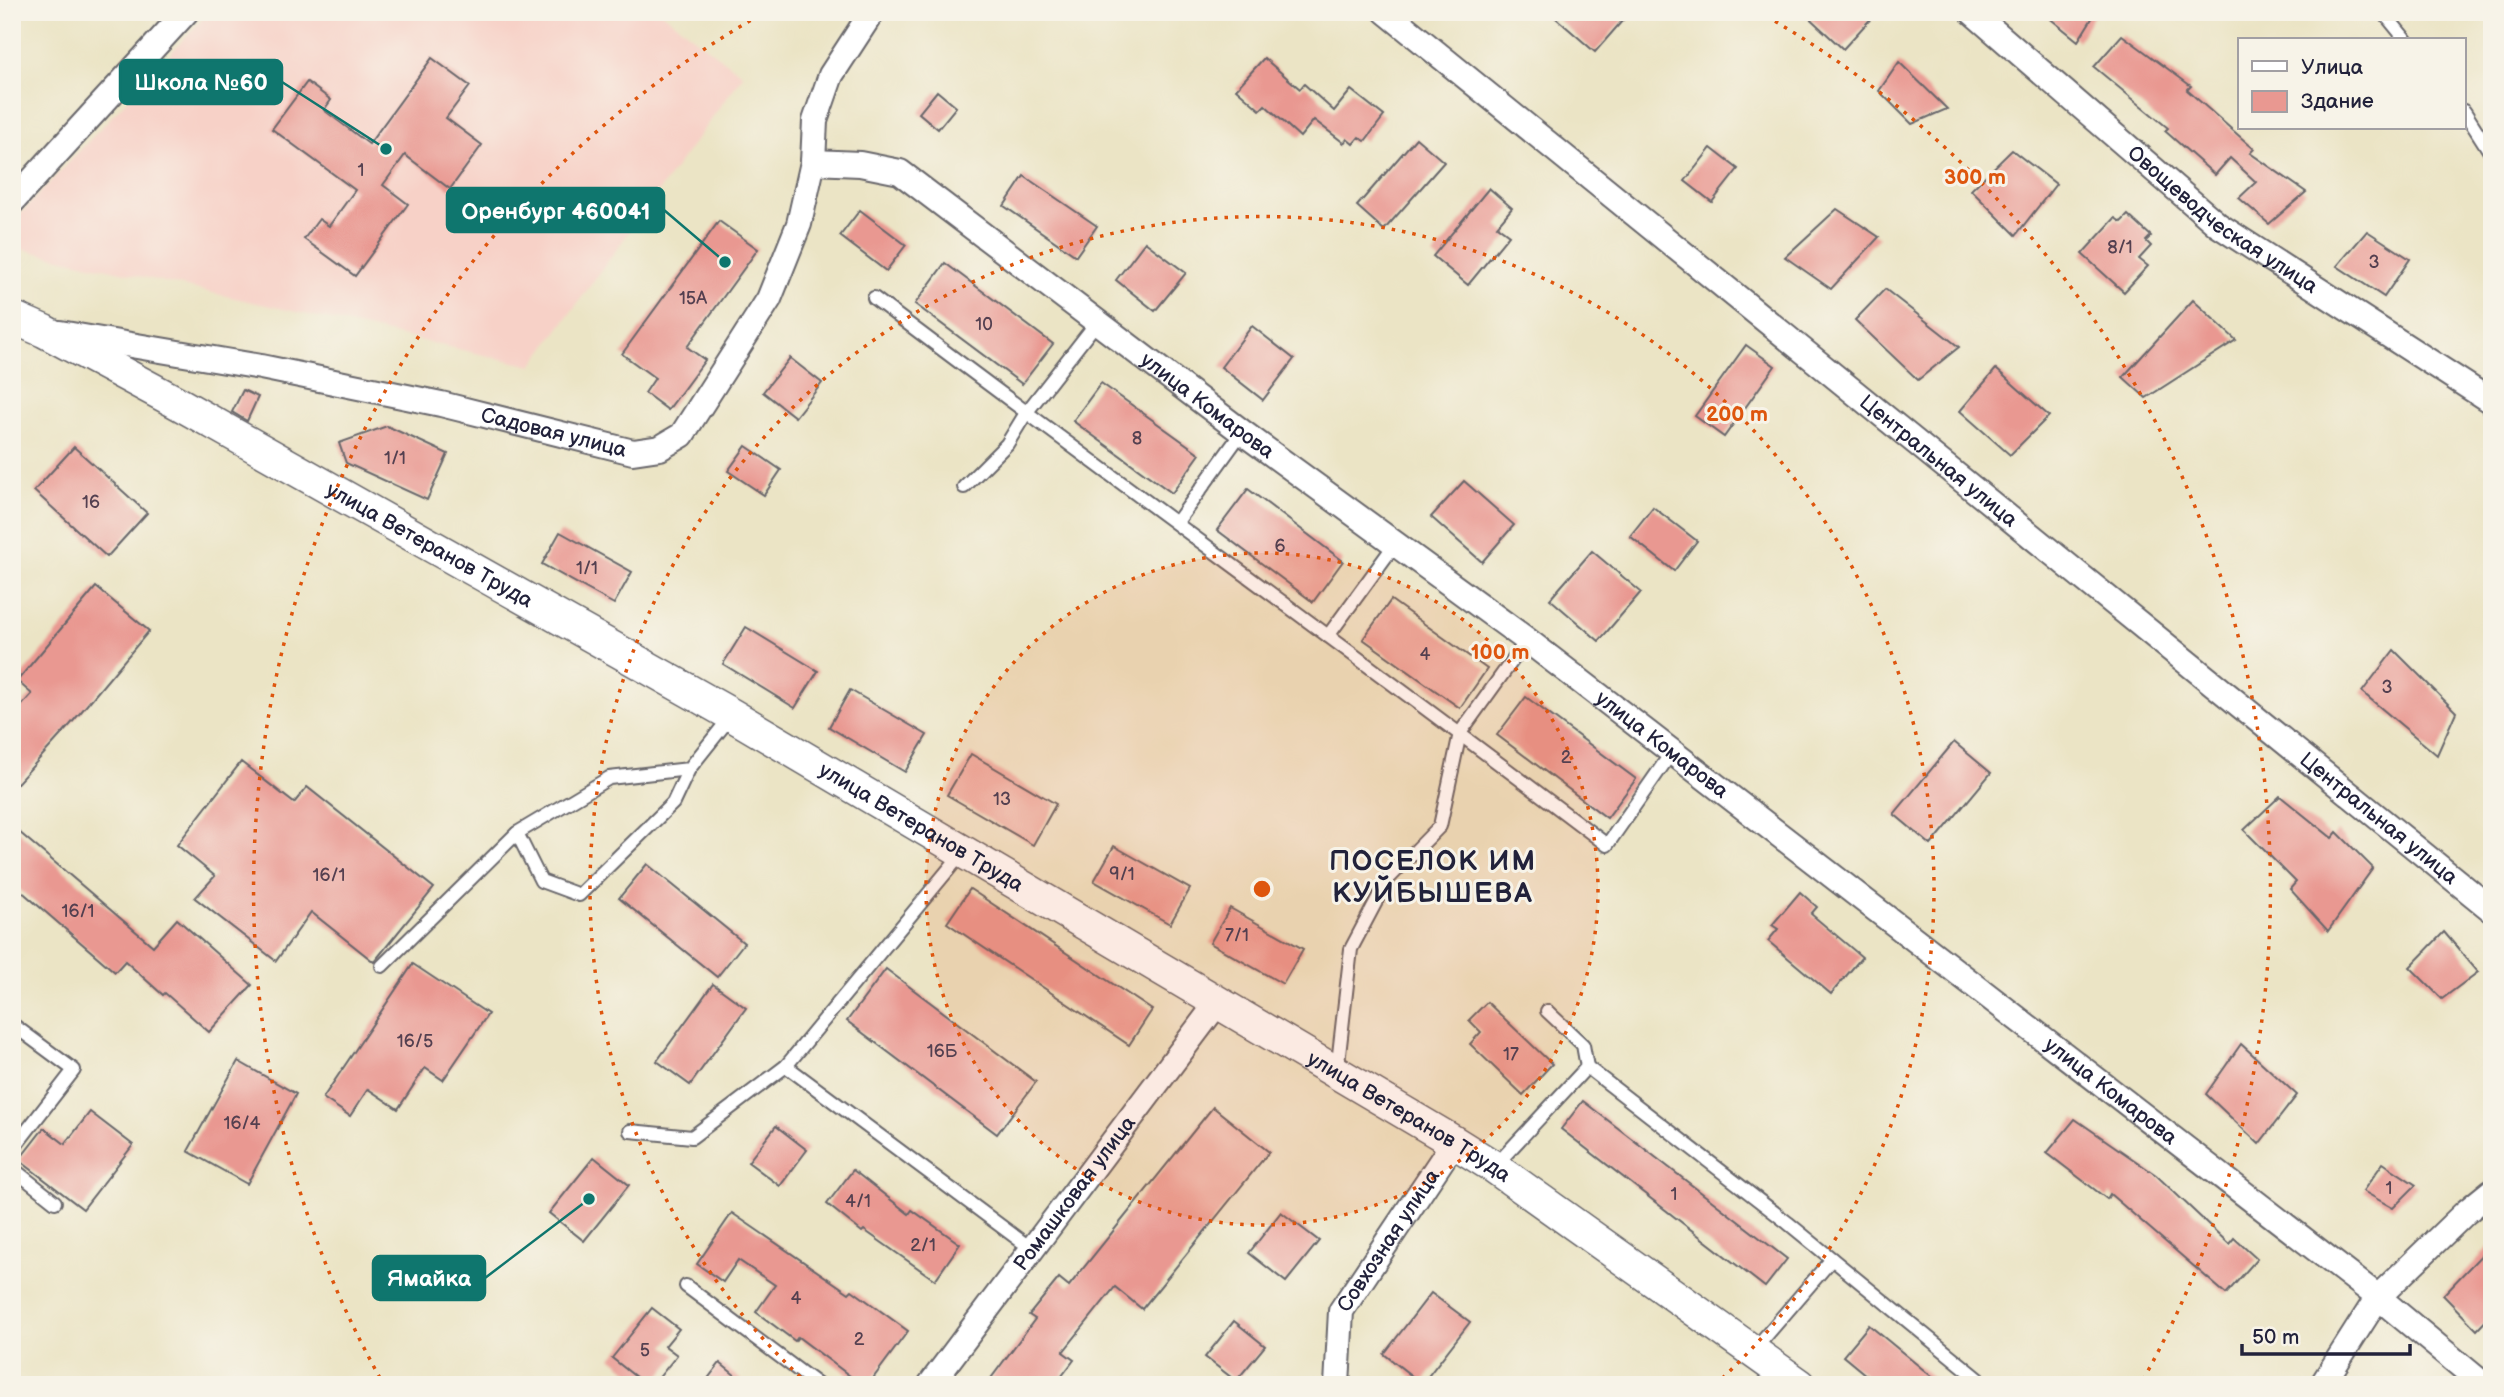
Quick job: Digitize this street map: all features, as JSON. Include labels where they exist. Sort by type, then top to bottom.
[{"type":"street","points":[[12,202],[186,12]]},
{"type":"street","name":"Садовая улица","points":[[44,331],[325,380],[441,404],[634,452],[660,448],[682,435],[769,299],[799,224],[814,162],[815,121],[831,75],[872,12]]},
{"type":"street","name":"Центральная улица","points":[[1387,12],[2492,909]]},
{"type":"street","name":"Овощеводческая улица","points":[[1972,12],[2218,225],[2492,402]]},
{"type":"street","name":"улица Комарова","points":[[814,162],[860,164],[900,172],[1242,432],[1527,640],[2378,1297],[2484,1385]]},
{"type":"street","name":"улица Ветеранов Труда","points":[[12,317],[44,331],[176,402],[732,715],[1454,1142],[1494,1167],[1800,1385]]},
{"type":"street","name":"Ромашковая улица","points":[[930,1385],[1218,1002]]},
{"type":"street","name":"Совхозная улица","points":[[1337,1385],[1341,1311],[1454,1142]]},
{"type":"street","points":[[2322,1385],[2378,1297],[2466,1212],[2492,1191]]},
{"type":"lane","points":[[2382,12],[2404,38]]},
{"type":"lane","points":[[2466,114],[2492,155]]},
{"type":"lane","points":[[874,298],[1026,413],[1178,522],[1607,845],[1672,752]]},
{"type":"lane","points":[[964,487],[1007,444],[1026,413],[1097,322]]},
{"type":"lane","points":[[1178,522],[1242,432]]},
{"type":"lane","points":[[1328,636],[1395,544]]},
{"type":"lane","points":[[1337,1073],[1351,948],[1388,879],[1440,826],[1460,733],[1527,640]]},
{"type":"lane","points":[[517,833],[541,881],[579,895],[673,803],[689,769],[732,715]]},
{"type":"lane","points":[[382,966],[517,833],[609,778],[689,769]]},
{"type":"lane","points":[[630,1130],[692,1137],[786,1066],[963,852]]},
{"type":"lane","points":[[1547,1011],[1583,1045],[1587,1066],[1832,1259],[1986,1385]]},
{"type":"lane","points":[[12,1024],[74,1070],[12,1150]]},
{"type":"lane","points":[[786,1066],[1033,1250]]},
{"type":"lane","points":[[1494,1167],[1587,1066]]},
{"type":"lane","points":[[12,1168],[55,1202]]},
{"type":"lane","points":[[1753,1351],[1832,1259]]},
{"type":"lane","points":[[686,1286],[818,1385]]},
{"type":"shaded area","points":[[209,12],[661,12],[743,75],[532,366],[12,247],[12,223]]},
{"type":"building","points":[[1549,12],[1630,12],[1595,52]]},
{"type":"building","points":[[1803,12],[1877,12],[1843,49]]},
{"type":"building","points":[[2042,12],[2096,12],[2078,41]]},
{"type":"building","points":[[2122,35],[2191,86],[2187,90],[2254,149],[2250,153],[2306,192],[2269,224],[2239,198],[2256,182],[2230,158],[2215,175],[2165,131],[2168,128],[2094,67]]},
{"type":"building","points":[[432,58],[470,86],[446,118],[482,145],[450,189],[405,155],[383,185],[408,204],[355,276],[304,239],[319,219],[329,226],[355,190],[272,129],[307,82],[331,100],[324,110],[369,144]]},
{"type":"building","points":[[1264,58],[1300,89],[1304,84],[1334,111],[1351,90],[1384,116],[1365,141],[1359,137],[1353,144],[1347,139],[1344,143],[1314,120],[1300,137],[1265,105],[1260,110],[1236,89]]},
{"type":"building","points":[[1899,62],[1947,109],[1912,124],[1879,91]]},
{"type":"building","points":[[937,91],[956,107],[938,129],[919,113]]},
{"type":"building","points":[[1416,138],[1444,162],[1384,230],[1357,206]]},
{"type":"building","points":[[1711,148],[1738,169],[1712,202],[1685,181]]},
{"type":"building","points":[[2012,150],[2056,184],[2016,235],[1971,190]]},
{"type":"building","points":[[1024,176],[1097,226],[1076,256],[1004,206]]},
{"type":"building","points":[[1489,188],[1512,208],[1497,226],[1509,235],[1468,285],[1433,256]]},
{"type":"building","points":[[1837,209],[1879,237],[1831,289],[1785,257]]},
{"type":"building","points":[[860,210],[906,245],[886,271],[840,236]]},
{"type":"building","points":[[2128,215],[2151,236],[2146,241],[2151,246],[2139,259],[2148,266],[2124,292],[2082,254],[2115,218],[2121,222]]},
{"type":"building","points":[[719,221],[758,249],[687,347],[705,360],[668,410],[645,393],[655,378],[622,354]]},
{"type":"building","points":[[2367,231],[2410,259],[2384,297],[2337,266]]},
{"type":"building","points":[[1145,242],[1186,273],[1155,311],[1116,280]]},
{"type":"building","points":[[945,263],[1053,344],[1022,384],[915,304]]},
{"type":"building","points":[[1885,289],[1959,347],[1918,380],[1855,320]]},
{"type":"building","points":[[2193,300],[2236,340],[2146,398],[2123,377]]},
{"type":"building","points":[[1252,326],[1294,359],[1263,400],[1221,367]]},
{"type":"building","points":[[1746,345],[1775,366],[1724,437],[1695,416]]},
{"type":"building","points":[[790,358],[822,383],[795,417],[763,392]]},
{"type":"building","points":[[1996,369],[2049,416],[2010,455],[1960,411]]},
{"type":"building","points":[[1101,383],[1200,454],[1172,493],[1073,421]]},
{"type":"building","points":[[243,390],[258,397],[247,421],[232,412]]},
{"type":"building","points":[[387,426],[448,454],[427,500],[346,463],[339,443]]},
{"type":"building","points":[[746,446],[781,470],[764,495],[728,471]]},
{"type":"building","points":[[74,447],[147,513],[107,557],[34,491]]},
{"type":"building","points":[[1464,481],[1514,525],[1482,562],[1431,517]]},
{"type":"building","points":[[1248,489],[1343,561],[1313,602],[1217,530]]},
{"type":"building","points":[[1653,507],[1697,541],[1674,571],[1630,536]]},
{"type":"building","points":[[560,532],[632,572],[614,604],[542,564]]},
{"type":"building","points":[[1592,551],[1641,592],[1599,641],[1550,599]]},
{"type":"building","points":[[96,587],[149,631],[12,789],[12,716],[32,694],[17,681]]},
{"type":"building","points":[[1391,600],[1487,669],[1460,708],[1363,639]]},
{"type":"building","points":[[746,627],[818,671],[795,708],[723,664]]},
{"type":"building","points":[[2394,650],[2456,712],[2437,755],[2362,692]]},
{"type":"building","points":[[850,690],[927,735],[905,772],[829,727]]},
{"type":"building","points":[[1526,697],[1636,779],[1607,818],[1497,735]]},
{"type":"building","points":[[1954,742],[1991,773],[1931,845],[1894,814]]},
{"type":"building","points":[[971,754],[1056,804],[1033,845],[947,795]]},
{"type":"building","points":[[241,762],[294,803],[307,787],[434,888],[374,962],[311,912],[276,961],[195,898],[215,876],[177,845]]},
{"type":"building","points":[[2280,796],[2332,838],[2337,832],[2373,868],[2328,931],[2290,889],[2296,882],[2244,830]]},
{"type":"building","points":[[12,826],[153,946],[177,919],[252,985],[209,1032],[125,961],[115,972],[12,883]]},
{"type":"building","points":[[1114,846],[1190,889],[1170,924],[1094,881]]},
{"type":"building","points":[[647,864],[744,943],[717,977],[619,898]]},
{"type":"building","points":[[970,889],[1152,1010],[1129,1045],[947,923]]},
{"type":"building","points":[[1800,892],[1817,907],[1811,914],[1862,957],[1831,994],[1768,941],[1778,929],[1772,925]]},
{"type":"building","points":[[1230,908],[1303,949],[1283,984],[1210,943]]},
{"type":"building","points":[[2444,932],[2478,972],[2442,999],[2410,967]]},
{"type":"building","points":[[413,964],[488,1014],[443,1080],[425,1068],[398,1109],[368,1089],[350,1116],[323,1098]]},
{"type":"building","points":[[886,969],[1036,1082],[997,1134],[847,1021]]},
{"type":"building","points":[[713,984],[746,1008],[690,1085],[657,1061]]},
{"type":"building","points":[[1487,1002],[1552,1064],[1523,1095],[1470,1044],[1481,1032],[1469,1020]]},
{"type":"building","points":[[2241,1044],[2297,1095],[2259,1144],[2206,1094]]},
{"type":"building","points":[[238,1061],[296,1094],[247,1184],[188,1151]]},
{"type":"building","points":[[1583,1101],[1787,1259],[1765,1287],[1561,1129]]},
{"type":"building","points":[[1213,1107],[1269,1152],[1142,1309],[1115,1287],[1063,1352],[1074,1360],[1055,1385],[986,1385],[1035,1319],[1029,1315],[1059,1278],[1069,1286]]},
{"type":"building","points":[[90,1112],[133,1145],[83,1209],[19,1160],[44,1128],[65,1144]]},
{"type":"building","points":[[2075,1119],[2156,1175],[2229,1244],[2234,1238],[2257,1259],[2226,1294],[2110,1194],[2107,1199],[2047,1153]]},
{"type":"building","points":[[776,1126],[807,1150],[780,1186],[748,1162]]},
{"type":"building","points":[[594,1157],[629,1185],[584,1241],[549,1213]]},
{"type":"building","points":[[2383,1163],[2416,1185],[2393,1208],[2363,1191]]},
{"type":"building","points":[[853,1170],[909,1214],[912,1210],[960,1244],[935,1280],[864,1230],[862,1232],[827,1204]]},
{"type":"building","points":[[1281,1212],[1319,1241],[1286,1282],[1249,1253]]},
{"type":"building","points":[[732,1213],[849,1293],[852,1290],[908,1331],[868,1385],[862,1385],[798,1337],[795,1341],[756,1312],[775,1285],[738,1260],[723,1282],[697,1264]]},
{"type":"building","points":[[2492,1244],[2492,1314],[2477,1330],[2443,1295]]},
{"type":"building","points":[[1431,1293],[1470,1322],[1422,1384],[1384,1354]]},
{"type":"building","points":[[652,1308],[679,1329],[665,1346],[677,1355],[653,1385],[646,1385],[612,1358]]},
{"type":"building","points":[[1234,1321],[1265,1346],[1236,1381],[1205,1357]]},
{"type":"building","points":[[1869,1325],[1942,1385],[1878,1385],[1843,1356]]},
{"type":"building","points":[[720,1363],[747,1385],[703,1385]]},
{"type":"place","name":"Школа №60","points":[[386,149]]},
{"type":"place","name":"Оренбург 460041","points":[[725,262]]},
{"type":"place","name":"Ямайка","points":[[589,1199]]},
{"type":"district","name":"ПОСЕЛОК ИМ КУЙБЫШЕВА","points":[[1433,876]]}]
